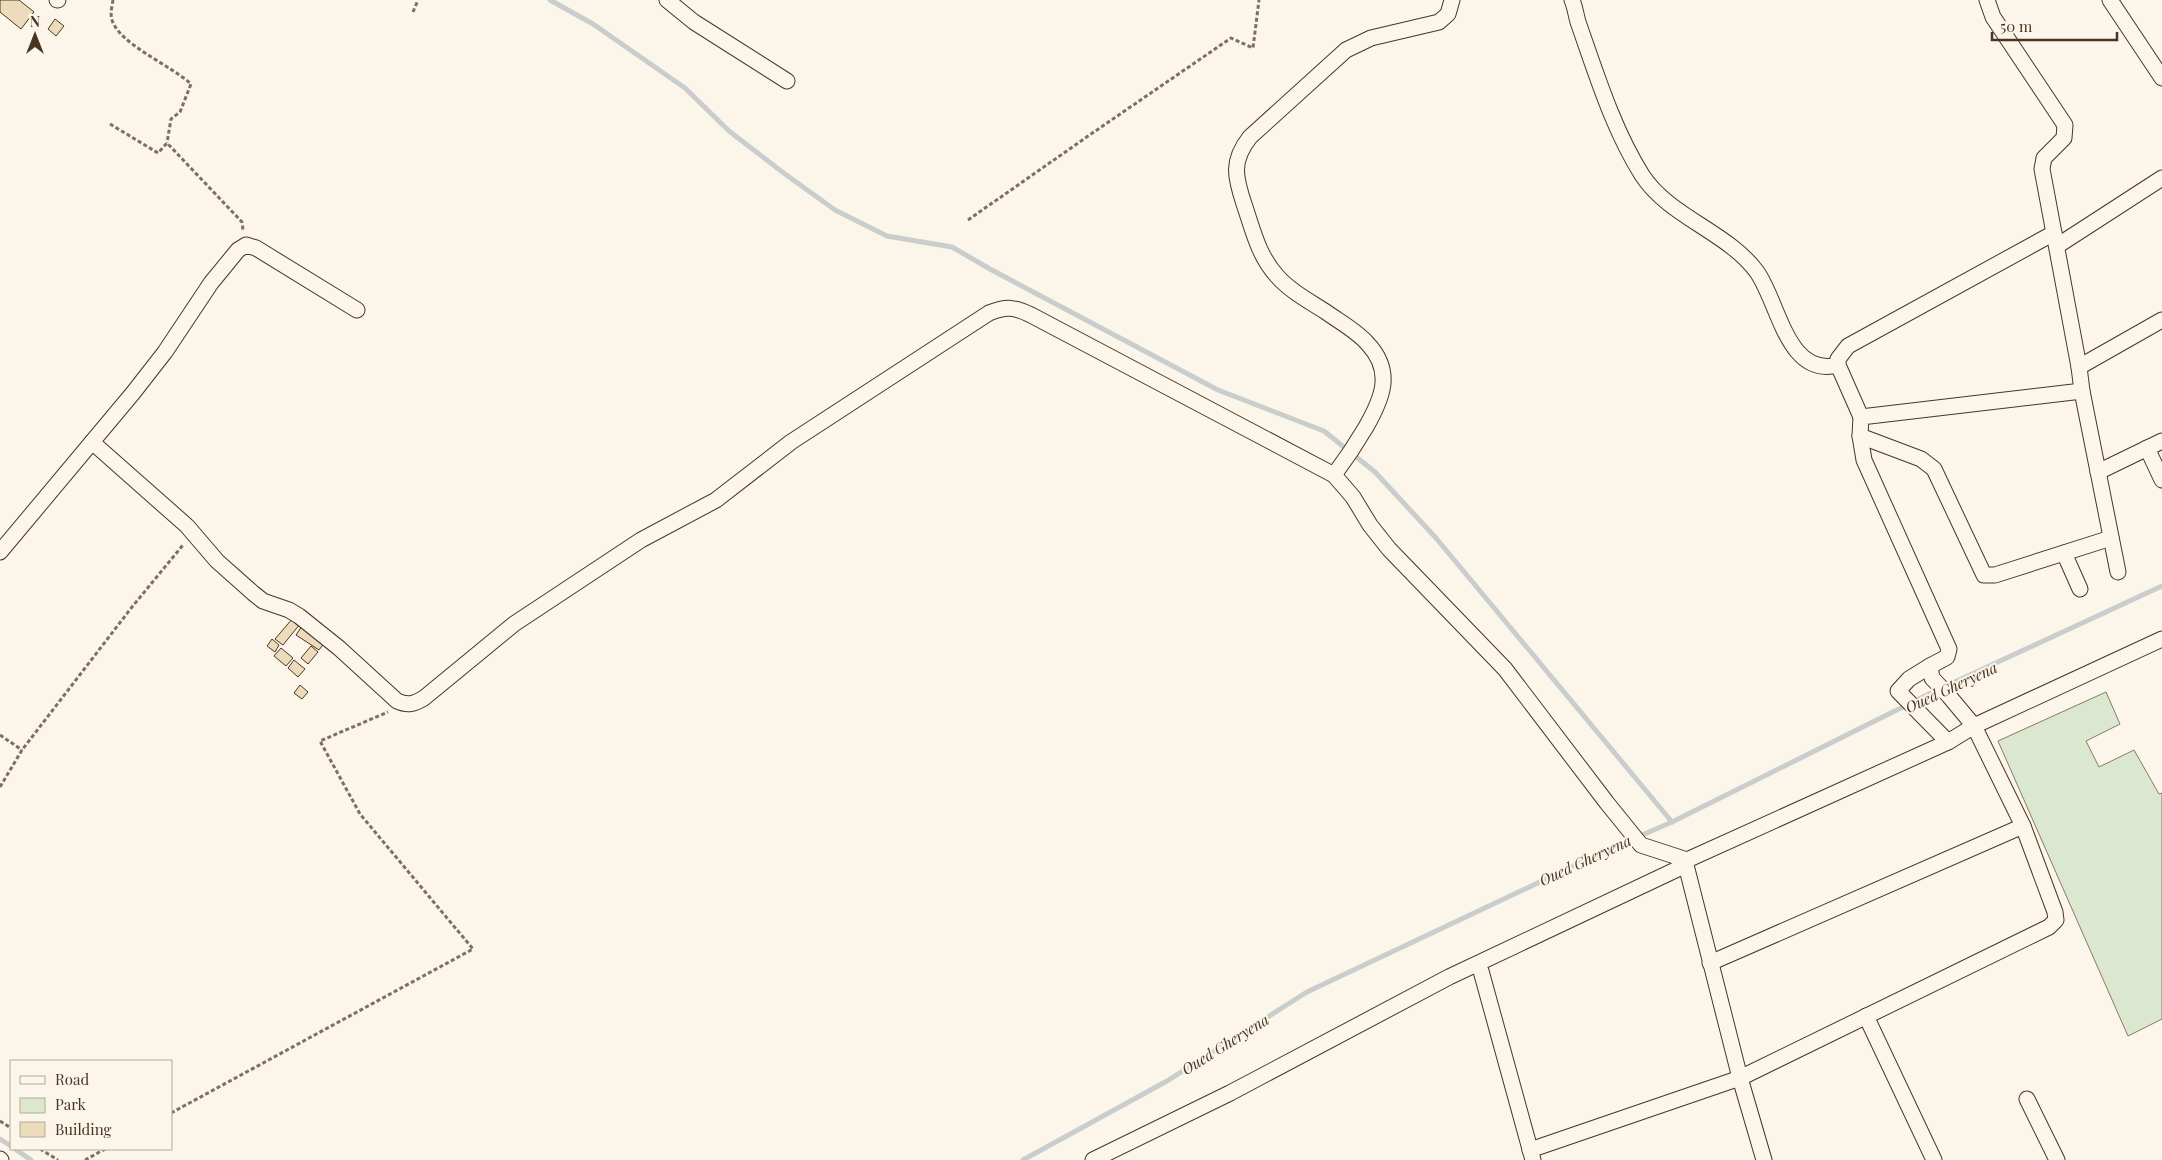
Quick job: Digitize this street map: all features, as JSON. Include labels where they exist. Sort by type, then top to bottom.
[{"type":"street","points":[[667,0],[694,22],[786,81]]},
{"type":"street","points":[[1334,475],[1356,444],[1381,397],[1383,379],[1379,360],[1374,351],[1360,336],[1289,287],[1269,266],[1256,243],[1236,179],[1237,162],[1244,144],[1250,137],[1346,50],[1371,38],[1439,22],[1448,14],[1452,0]]},
{"type":"street","points":[[1572,0],[1616,126],[1643,176],[1683,214],[1732,246],[1758,273],[1789,338],[1805,360],[1823,367],[1838,365]]},
{"type":"street","points":[[1987,0],[1993,17],[2064,125],[2066,132],[2064,138],[2044,158],[2042,169],[2082,391],[2118,572]]},
{"type":"street","points":[[2110,0],[2162,78]]},
{"type":"street","points":[[1948,742],[1898,691],[1910,679],[1931,672],[1948,656],[1949,649],[1864,460],[1860,436],[1861,417],[1838,365],[1838,359],[1848,346],[2055,240],[2162,178]]},
{"type":"street","points":[[0,552],[165,352],[211,283],[238,250],[246,245],[256,248],[357,310]]},
{"type":"street","points":[[92,442],[187,526],[217,561],[263,601],[289,610],[299,616],[339,648],[389,696],[405,705],[414,704],[424,698],[514,624],[641,540],[716,500],[790,442],[989,313],[1001,308],[1015,308],[1031,314],[1334,475],[1353,497],[1370,525],[1389,549],[1505,669],[1641,846],[1686,863]]},
{"type":"street","points":[[2079,367],[2162,320]]},
{"type":"street","points":[[1861,417],[2082,391]]},
{"type":"street","points":[[1860,436],[1921,459],[1934,469],[1984,575],[1995,575],[2111,538]]},
{"type":"street","points":[[2098,472],[2162,441]]},
{"type":"street","points":[[2147,448],[2162,480]]},
{"type":"street","points":[[2064,553],[2080,589]]},
{"type":"street","points":[[1093,1160],[1230,1093],[1449,977],[1686,863],[1948,742],[1974,726],[2162,639]]},
{"type":"street","points":[[1481,971],[1532,1155],[1740,1078],[2049,927],[2056,920],[2055,912],[2023,826],[1974,726],[1931,672]]},
{"type":"street","points":[[1710,963],[2023,826]]},
{"type":"street","points":[[1686,863],[1740,1078],[1764,1160]]},
{"type":"street","points":[[1866,1016],[1934,1160]]},
{"type":"street","points":[[2027,1099],[2057,1160]]},
{"type":"path","points":[[110,124],[158,153],[167,143],[171,119],[180,112],[191,84],[180,73],[142,51],[122,35],[112,20],[112,0]]},
{"type":"path","points":[[413,12],[418,0]]},
{"type":"path","points":[[968,220],[1231,38],[1253,48],[1259,0]]},
{"type":"path","points":[[167,143],[242,222],[246,245]]},
{"type":"path","points":[[0,787],[22,750],[182,546],[195,536]]},
{"type":"path","points":[[172,1112],[473,949],[360,814],[320,741],[405,705]]},
{"type":"path","points":[[0,735],[22,750]]},
{"type":"path","points":[[42,1150],[58,1160]]},
{"type":"path","points":[[85,1160],[104,1150]]},
{"type":"green space","points":[[2106,692],[2120,724],[2086,741],[2099,767],[2134,750],[2159,794],[2162,793],[2162,1019],[2128,1036],[1998,741]]},
{"type":"building","points":[[0,0],[19,0],[34,12],[21,29],[0,12]]},
{"type":"building","points":[[55,19],[64,26],[56,36],[48,29]]},
{"type":"building","points":[[293,618],[300,624],[283,645],[275,639]]},
{"type":"building","points":[[302,626],[325,642],[319,650],[296,635]]},
{"type":"building","points":[[272,639],[279,645],[275,652],[267,646]]},
{"type":"building","points":[[311,646],[318,652],[308,664],[301,658]]},
{"type":"building","points":[[281,648],[293,658],[286,666],[274,656]]},
{"type":"building","points":[[294,660],[305,669],[298,677],[288,668]]},
{"type":"building","points":[[300,685],[308,692],[302,699],[294,693]]},
{"type":"waterway","points":[[550,0],[593,24],[685,88],[729,131],[835,210],[887,236],[952,247],[1218,390],[1324,431],[1375,472],[1436,538],[1672,822]]},
{"type":"waterway","name":"Oued Gheryena","points":[[1023,1160],[1167,1081],[1307,992],[1601,853],[1672,822],[1931,693],[2162,586]]},
{"type":"waterway","name":"Oued Gheryena","points":[[0,1139],[10,1145]]},
{"type":"waterway","name":"Oued Gheryena","points":[[16,1150],[31,1160]]}]
